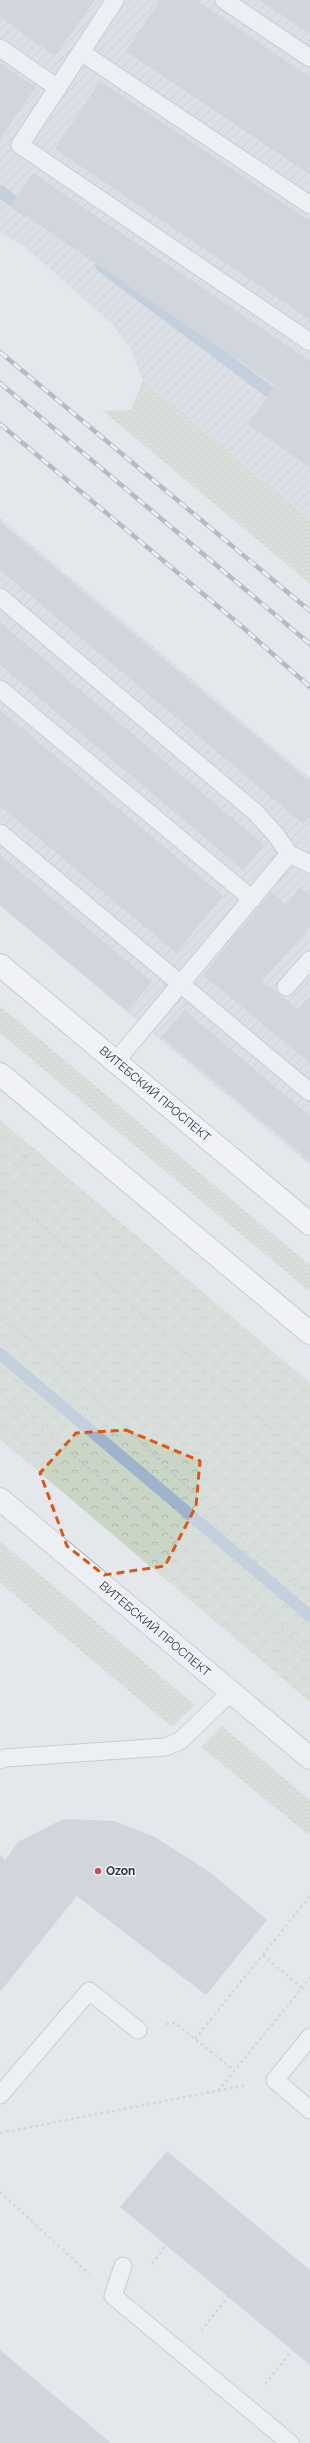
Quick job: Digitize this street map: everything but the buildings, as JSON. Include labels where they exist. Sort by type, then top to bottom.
[{"type":"main road","name":"ВИТЕБСКИЙ ПРОСПЕКТ","points":[[0,965],[310,1224]]},
{"type":"main road","points":[[0,1074],[310,1333]]},
{"type":"street","name":"ВИТЕБСКИЙ ПРОСПЕКТ","points":[[0,1500],[310,1758]]},
{"type":"lane","points":[[115,0],[20,145],[310,342]]},
{"type":"lane","points":[[224,0],[310,58]]},
{"type":"lane","points":[[0,48],[58,88]]},
{"type":"lane","points":[[81,52],[310,205]]},
{"type":"lane","points":[[0,597],[255,812],[289,854],[310,864]]},
{"type":"lane","points":[[0,689],[252,899]]},
{"type":"lane","points":[[0,833],[310,1092]]},
{"type":"lane","points":[[116,1061],[289,854]]},
{"type":"lane","points":[[286,987],[310,960]]},
{"type":"lane","points":[[0,1760],[6,1758],[165,1748],[180,1741],[231,1692]]},
{"type":"lane","points":[[0,2095],[89,1991],[138,2030]]},
{"type":"lane","points":[[310,2037],[275,2080],[310,2110]]},
{"type":"lane","points":[[123,2266],[113,2296],[290,2443]]},
{"type":"path","points":[[85,1104],[105,1088]]},
{"type":"path","points":[[0,1185],[29,1153]]},
{"type":"path","points":[[0,1189],[310,1462]]},
{"type":"path","points":[[0,1319],[54,1358],[270,1567],[295,1585],[310,1592]]},
{"type":"path","points":[[0,1394],[310,1654]]},
{"type":"path","points":[[195,2039],[310,1896]]},
{"type":"path","points":[[263,1955],[302,1988]]},
{"type":"path","points":[[218,2091],[310,1978]]},
{"type":"path","points":[[138,2030],[175,2023],[234,2070]]},
{"type":"path","points":[[0,2133],[275,2080]]},
{"type":"path","points":[[0,2192],[113,2296]]},
{"type":"path","points":[[183,2354],[228,2297]]},
{"type":"path","points":[[246,2406],[292,2350]]},
{"type":"highlighted area","points":[[126,1430],[200,1461],[196,1506],[165,1566],[104,1575],[67,1546],[40,1473],[76,1433]]},
{"type":"shaded area","points":[[0,0],[310,0],[310,519],[143,380],[131,350],[113,325],[24,246],[0,233]]},
{"type":"shaded area","points":[[0,518],[310,778],[310,1165],[0,906]]},
{"type":"green space","points":[[143,380],[310,519],[310,584],[103,411],[131,410]]},
{"type":"green space","points":[[0,1006],[310,1265],[310,1292],[0,1033]]},
{"type":"green space","points":[[0,1120],[310,1383],[310,1702],[0,1439]]},
{"type":"green space","points":[[0,1541],[195,1705],[172,1727],[0,1583]]},
{"type":"green space","points":[[222,1726],[310,1800],[310,1836],[201,1747]]},
{"type":"waterway","points":[[0,191],[27,211]]},
{"type":"waterway","points":[[101,266],[310,422]]},
{"type":"waterway","points":[[0,1354],[310,1616]]},
{"type":"railway","points":[[0,352],[310,611]]},
{"type":"railway","points":[[0,383],[310,644]]},
{"type":"railway","points":[[0,424],[239,624],[310,687]]},
{"type":"place","name":"Ozon","points":[[98,1871]]}]
